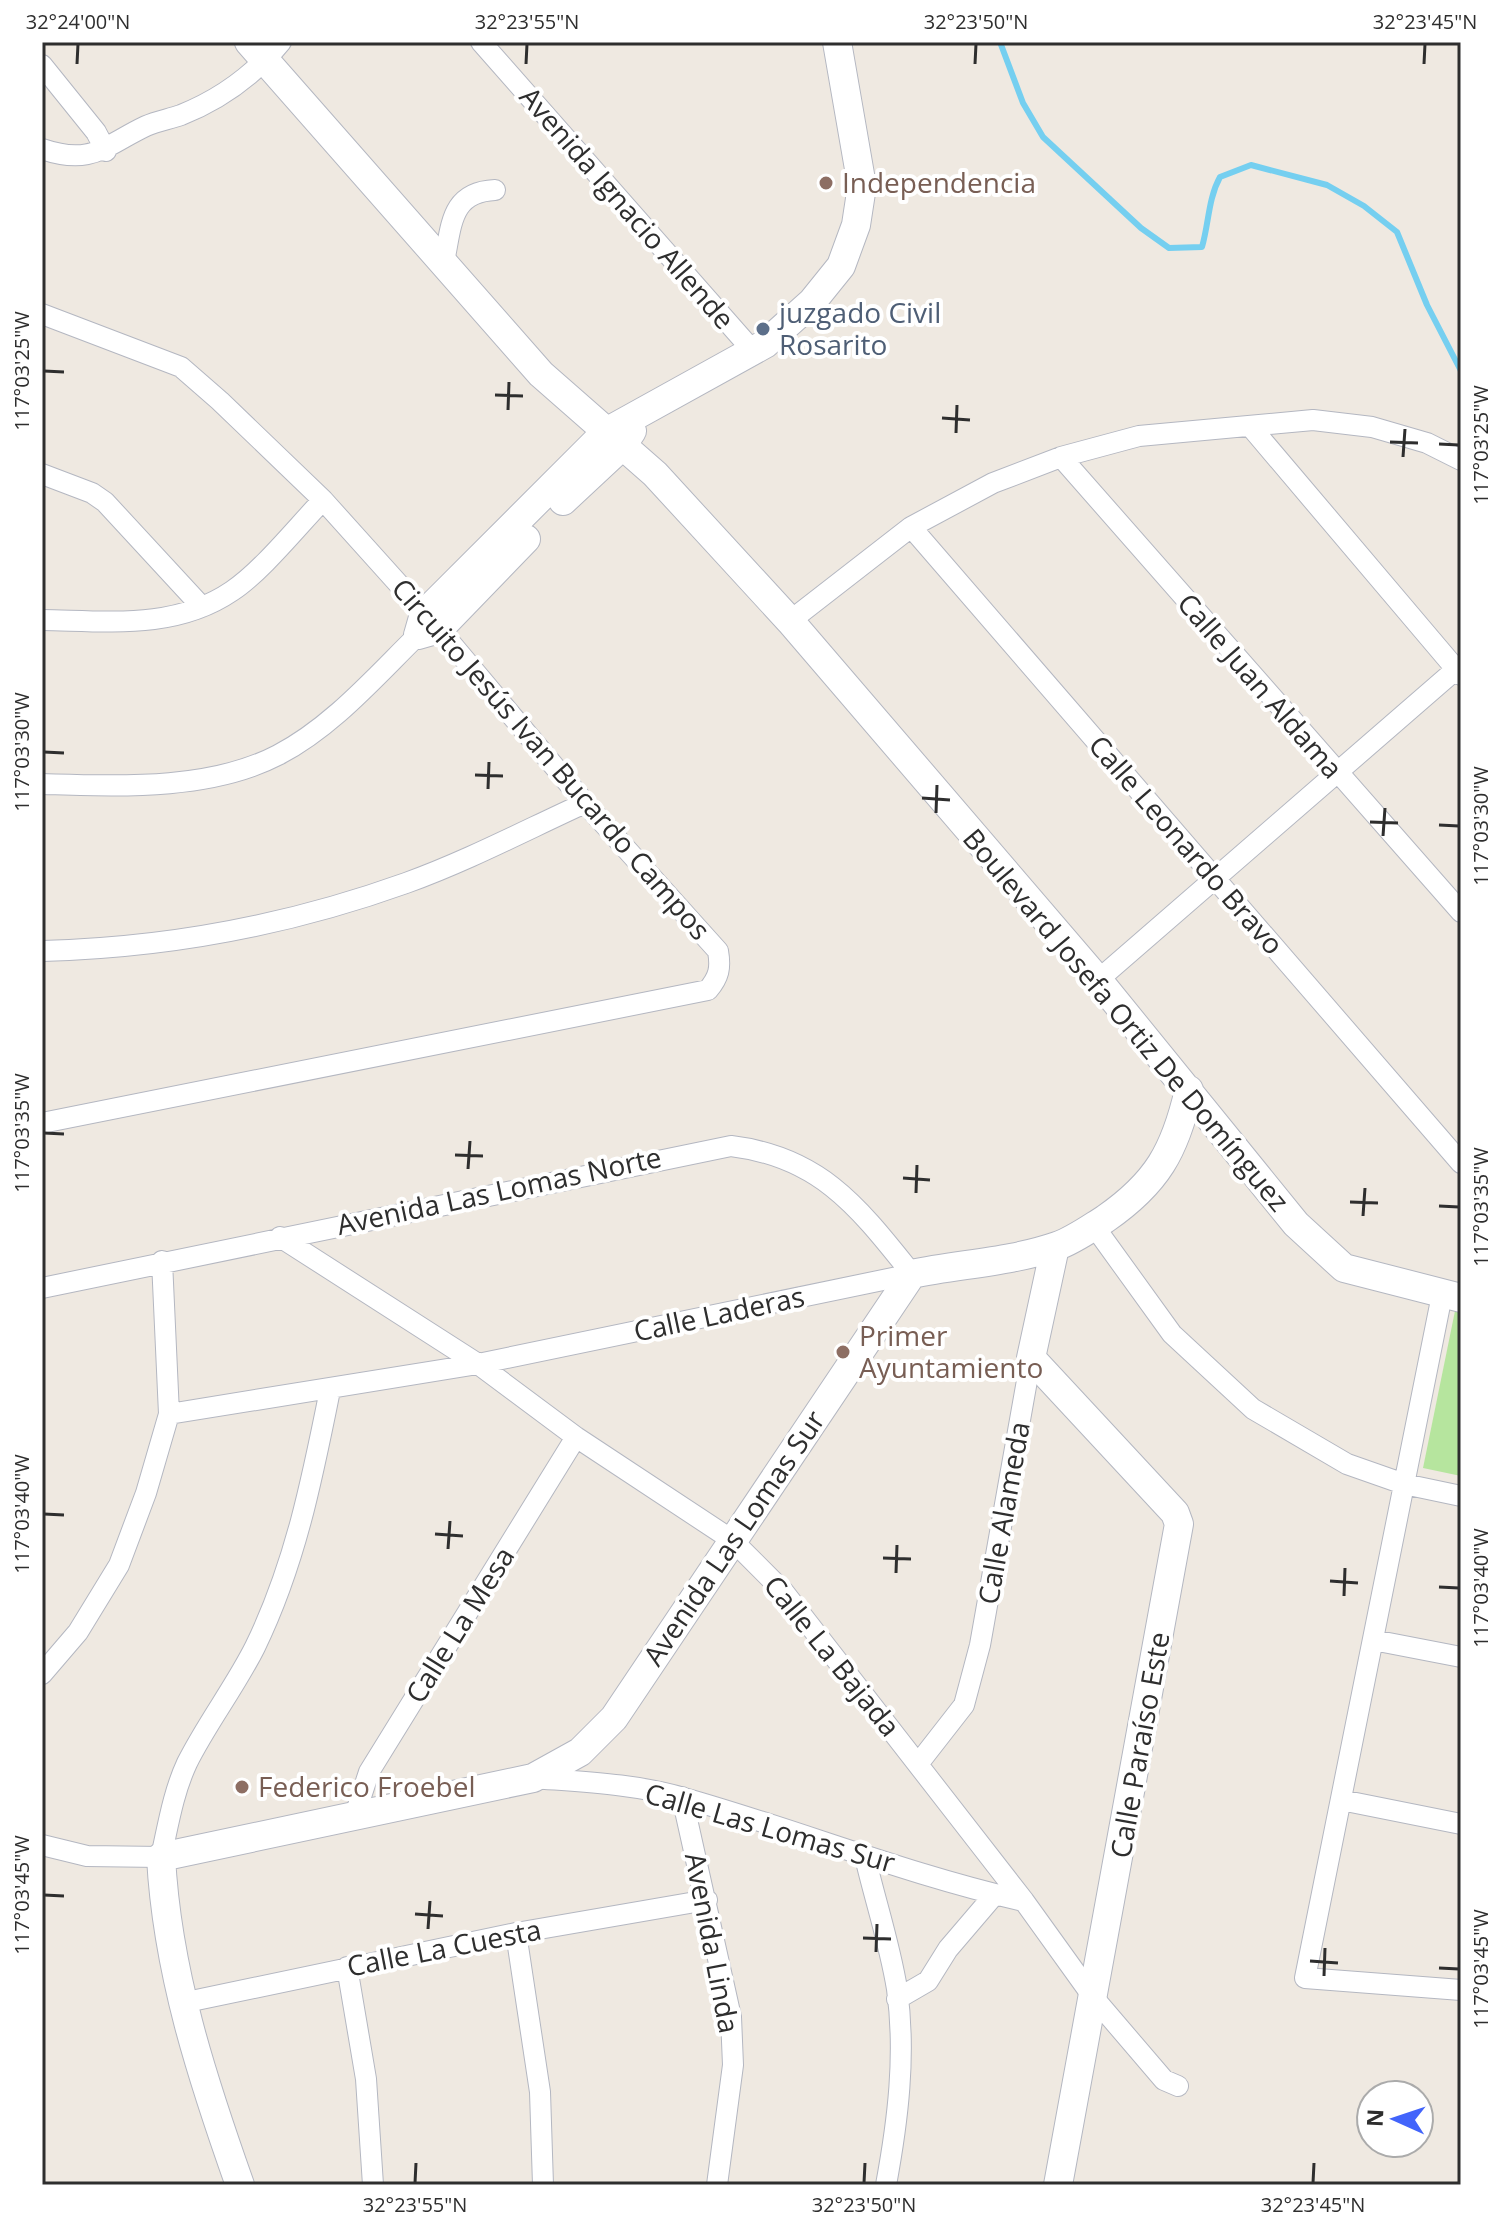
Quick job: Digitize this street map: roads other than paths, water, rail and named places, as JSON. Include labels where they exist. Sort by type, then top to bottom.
[{"type":"street","name":"Avenida Ignacio Allende","points":[[481,42],[753,351],[643,413],[614,439]]},
{"type":"street","points":[[753,351],[765,344],[822,290],[841,266],[856,225],[862,186],[837,42]]},
{"type":"street","points":[[42,149],[84,156],[106,151],[147,126],[211,102],[265,48]]},
{"type":"street","name":"Boulevard Josefa Ortiz De Domínguez","points":[[265,48],[443,266],[541,374],[655,474],[790,621],[1098,980],[1189,1090],[1267,1193],[1320,1250],[1344,1268],[1451,1296]]},
{"type":"street","points":[[42,65],[96,132],[106,151]]},
{"type":"street","points":[[443,266],[453,218],[462,201],[477,191],[495,190]]},
{"type":"street","name":"Circuito Jesús Ivan Bucardo Campos","points":[[42,314],[181,367],[323,500],[427,626],[718,951],[718,979],[708,990],[42,1123]]},
{"type":"street","points":[[790,621],[911,527],[993,483],[1061,457],[1139,436],[1313,420],[1372,427],[1427,443],[1461,460]]},
{"type":"street","points":[[1098,980],[1459,669],[1250,426]]},
{"type":"street","points":[[42,784],[130,784],[195,779],[241,769],[278,755],[335,715],[488,567],[541,522],[614,439]]},
{"type":"street","name":"Calle Juan Aldama","points":[[1061,457],[1461,912]]},
{"type":"street","points":[[42,474],[83,489],[105,502],[202,607]]},
{"type":"street","points":[[42,620],[159,620],[202,607],[233,591],[323,500]]},
{"type":"street","name":"Calle Leonardo Bravo","points":[[911,527],[1461,1163]]},
{"type":"street","points":[[42,951],[95,950],[205,937],[282,921],[408,882],[585,803]]},
{"type":"street","name":"Calle Laderas","points":[[169,1414],[478,1364],[1055,1247],[1094,1226],[1133,1199],[1157,1173],[1177,1140],[1189,1090]]},
{"type":"street","name":"Avenida Las Lomas Norte","points":[[42,1288],[731,1146],[790,1159],[838,1189],[858,1207],[912,1274]]},
{"type":"street","points":[[1094,1226],[1172,1334],[1253,1409],[1347,1464],[1404,1484],[1461,1496]]},
{"type":"street","name":"Calle La Bajada","points":[[280,1237],[478,1364],[576,1437],[732,1540],[783,1591],[1024,1901],[1093,1997],[1164,2080],[1178,2086]]},
{"type":"street","name":"Calle Alameda","points":[[918,1764],[964,1705],[980,1645],[1031,1358],[1055,1247]]},
{"type":"street","points":[[42,1674],[78,1632],[119,1565],[146,1493],[169,1414],[162,1261]]},
{"type":"street","name":"Avenida Las Lomas Sur","points":[[533,1778],[580,1752],[614,1718],[912,1274]]},
{"type":"street","points":[[1451,1296],[1404,1484],[1305,1978],[1461,1990]]},
{"type":"street","name":"Calle Paraíso Este","points":[[1031,1358],[1175,1513],[1179,1524],[1058,2185]]},
{"type":"street","points":[[240,2185],[182,2003],[164,1914],[161,1857],[172,1805],[187,1764],[254,1649],[285,1578],[305,1516],[330,1390]]},
{"type":"street","name":"Calle La Mesa","points":[[354,1818],[369,1772],[576,1437]]},
{"type":"street","points":[[1373,1640],[1461,1657]]},
{"type":"street","name":"Calle Las Lomas Sur","points":[[42,1845],[87,1856],[161,1857],[533,1778],[605,1783],[682,1797],[865,1857],[1024,1901]]},
{"type":"street","name":"Avenida Linda","points":[[682,1797],[731,2017],[733,2065],[717,2185]]},
{"type":"street","points":[[1341,1800],[1461,1824]]},
{"type":"street","points":[[865,1857],[897,1999],[900,2101],[886,2185]]},
{"type":"street","points":[[897,1999],[928,1981],[948,1949],[995,1894]]},
{"type":"street","name":"Calle La Cuesta","points":[[182,2003],[516,1933],[707,1900]]},
{"type":"street","points":[[516,1933],[540,2092],[543,2185]]},
{"type":"street","points":[[347,1967],[366,2079],[373,2185]]},
{"type":"waterway","points":[[1000,42],[1023,103],[1043,137],[1141,228],[1169,248],[1202,247],[1211,202],[1220,177],[1251,165],[1327,185],[1364,206],[1397,232],[1427,305],[1461,371]]},
{"type":"place","name":"Independencia","points":[[826,183]]},
{"type":"place","name":"juzgado Civil Rosarito","points":[[763,329]]},
{"type":"place","name":"Primer Ayuntamiento","points":[[843,1352]]},
{"type":"place","name":"Federico Froebel","points":[[242,1787]]}]
